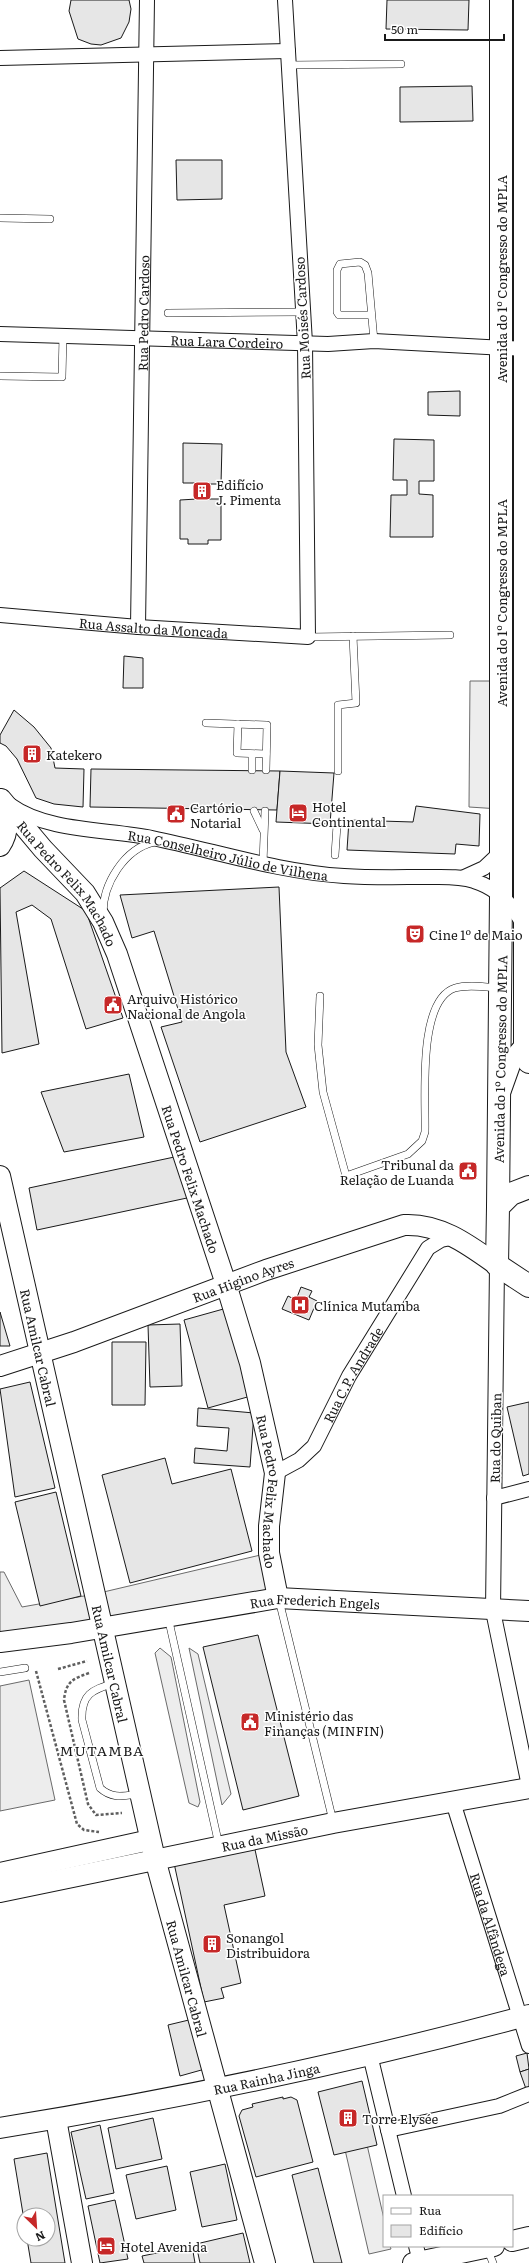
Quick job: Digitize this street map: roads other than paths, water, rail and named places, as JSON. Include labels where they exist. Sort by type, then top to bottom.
[{"type":"main road","name":"Avenida do 1º Congresso do MPLA","points":[[501,0],[516,60],[527,136],[526,358],[528,883],[526,930],[528,1049]]},
{"type":"main road","name":"Avenida do 1º Congresso do MPLA","points":[[491,1260],[498,1207],[500,1094],[501,852],[497,634],[501,349],[516,60],[525,0]]},
{"type":"main road","points":[[498,1207],[511,1194],[529,1187]]},
{"type":"main road","points":[[491,1260],[529,1286]]},
{"type":"street","name":"Rua Pedro Cardoso","points":[[138,627],[147,0]]},
{"type":"street","name":"Rua Moisés Cardoso","points":[[285,0],[304,343],[308,637]]},
{"type":"street","points":[[0,58],[146,54],[288,58]]},
{"type":"street","name":"Rua Lara Cordeiro","points":[[0,334],[304,343],[374,341],[501,349],[526,358]]},
{"type":"street","name":"Rua Assalto da Moncada","points":[[0,615],[138,627],[308,637]]},
{"type":"street","points":[[0,846],[7,828],[7,813],[1,798]]},
{"type":"street","name":"Rua Conselheiro Júlio de Vilhena","points":[[1,798],[29,815],[56,824],[162,840],[263,863],[335,875],[462,878],[484,885],[501,896],[510,904],[526,930]]},
{"type":"street","name":"Rua Pedro Felix Machado","points":[[1,798],[43,849],[85,893],[103,922],[117,954],[226,1284],[250,1363],[276,1473],[270,1526],[270,1553],[278,1598]]},
{"type":"street","name":"Rua Conselheiro Júlio de Vilhena","points":[[462,878],[484,868],[501,852]]},
{"type":"street","points":[[500,1094],[511,1062],[528,1049]]},
{"type":"street","name":"Rua Amilcar Cabral","points":[[0,1176],[103,1626],[114,1683],[150,1840],[264,2263]]},
{"type":"street","name":"Rua Higino Ayres","points":[[0,1366],[40,1354],[226,1284],[404,1225],[417,1224],[437,1229],[456,1237],[491,1260]]},
{"type":"street","name":"Rua C.P. Andrade","points":[[276,1473],[299,1460],[314,1446],[349,1376],[428,1248],[441,1240],[456,1237]]},
{"type":"street","name":"Rua do Quiban","points":[[491,1260],[494,1498],[492,1611],[529,1787]]},
{"type":"street","points":[[494,1498],[529,1489]]},
{"type":"street","name":"Rua Frederich Engels","points":[[0,1642],[71,1632],[167,1615],[278,1598],[492,1611],[529,1611]]},
{"type":"street","name":"Rua da Missão","points":[[0,1892],[219,1846],[529,1787]]},
{"type":"street","name":"Rua da Alfândega","points":[[453,1802],[524,2016],[529,2046]]},
{"type":"street","points":[[0,1873],[150,1840]]},
{"type":"street","name":"Rua Rainha Jinga","points":[[0,2128],[218,2089],[370,2055],[524,2016]]},
{"type":"street","points":[[370,2055],[404,2195]]},
{"type":"street","points":[[388,2130],[499,2106],[529,2094]]},
{"type":"street","points":[[56,2119],[82,2263]]},
{"type":"street","points":[[513,2241],[529,2237]]},
{"type":"street","points":[[416,2257],[491,2252]]},
{"type":"lane","points":[[288,58],[401,64]]},
{"type":"lane","points":[[0,218],[50,218]]},
{"type":"lane","points":[[370,315],[339,315],[337,312],[337,270],[340,264],[360,262],[365,265],[368,273],[370,315],[374,341]]},
{"type":"lane","points":[[168,313],[302,312]]},
{"type":"lane","points":[[0,376],[62,377],[63,336]]},
{"type":"lane","points":[[308,637],[450,635]]},
{"type":"lane","points":[[338,771],[338,705],[356,703],[353,636]]},
{"type":"lane","points":[[206,722],[267,725],[266,770]]},
{"type":"lane","points":[[238,724],[237,754],[266,754]]},
{"type":"lane","points":[[252,754],[252,770]]},
{"type":"lane","points":[[254,811],[264,832]]},
{"type":"lane","points":[[263,863],[265,811]]},
{"type":"lane","points":[[335,855],[337,825]]},
{"type":"lane","points":[[103,922],[106,895],[116,872],[134,851],[147,844],[162,840]]},
{"type":"lane","points":[[320,996],[318,1046],[322,1092],[346,1176],[408,1154],[422,1141],[425,1132],[426,1058],[430,1023],[439,1001],[446,993],[455,988],[468,986],[500,989]]},
{"type":"lane","points":[[278,1598],[334,1824]]},
{"type":"lane","points":[[167,1615],[219,1846]]},
{"type":"lane","points":[[0,1672],[25,1668]]},
{"type":"lane","points":[[114,1683],[93,1690],[86,1699],[82,1710],[82,1720],[100,1788],[107,1795],[118,1797],[139,1794]]},
{"type":"place","name":"Edifício J. Pimenta","points":[[202,491]]},
{"type":"place","name":"Katekero","points":[[32,754]]},
{"type":"place","name":"Hotel Continental","points":[[298,813]]},
{"type":"place","name":"Cartório Notarial","points":[[176,814]]},
{"type":"place","name":"Cine 1º de Maio","points":[[415,934]]},
{"type":"place","name":"Arquivo Histórico Nacional de Angola","points":[[113,1005]]},
{"type":"place","name":"Tribunal da Relação de Luanda","points":[[468,1171]]},
{"type":"place","name":"Clínica Mutamba","points":[[300,1305]]},
{"type":"place","name":"Ministério das Finanças (MINFIN)","points":[[250,1722]]},
{"type":"place","name":"Sonangol Distribuidora","points":[[212,1944]]},
{"type":"place","name":"Torre Elysée","points":[[348,2118]]},
{"type":"place","name":"Hotel Avenida","points":[[106,2246]]},
{"type":"district","name":"MUTAMBA","points":[[102,1750]]}]
